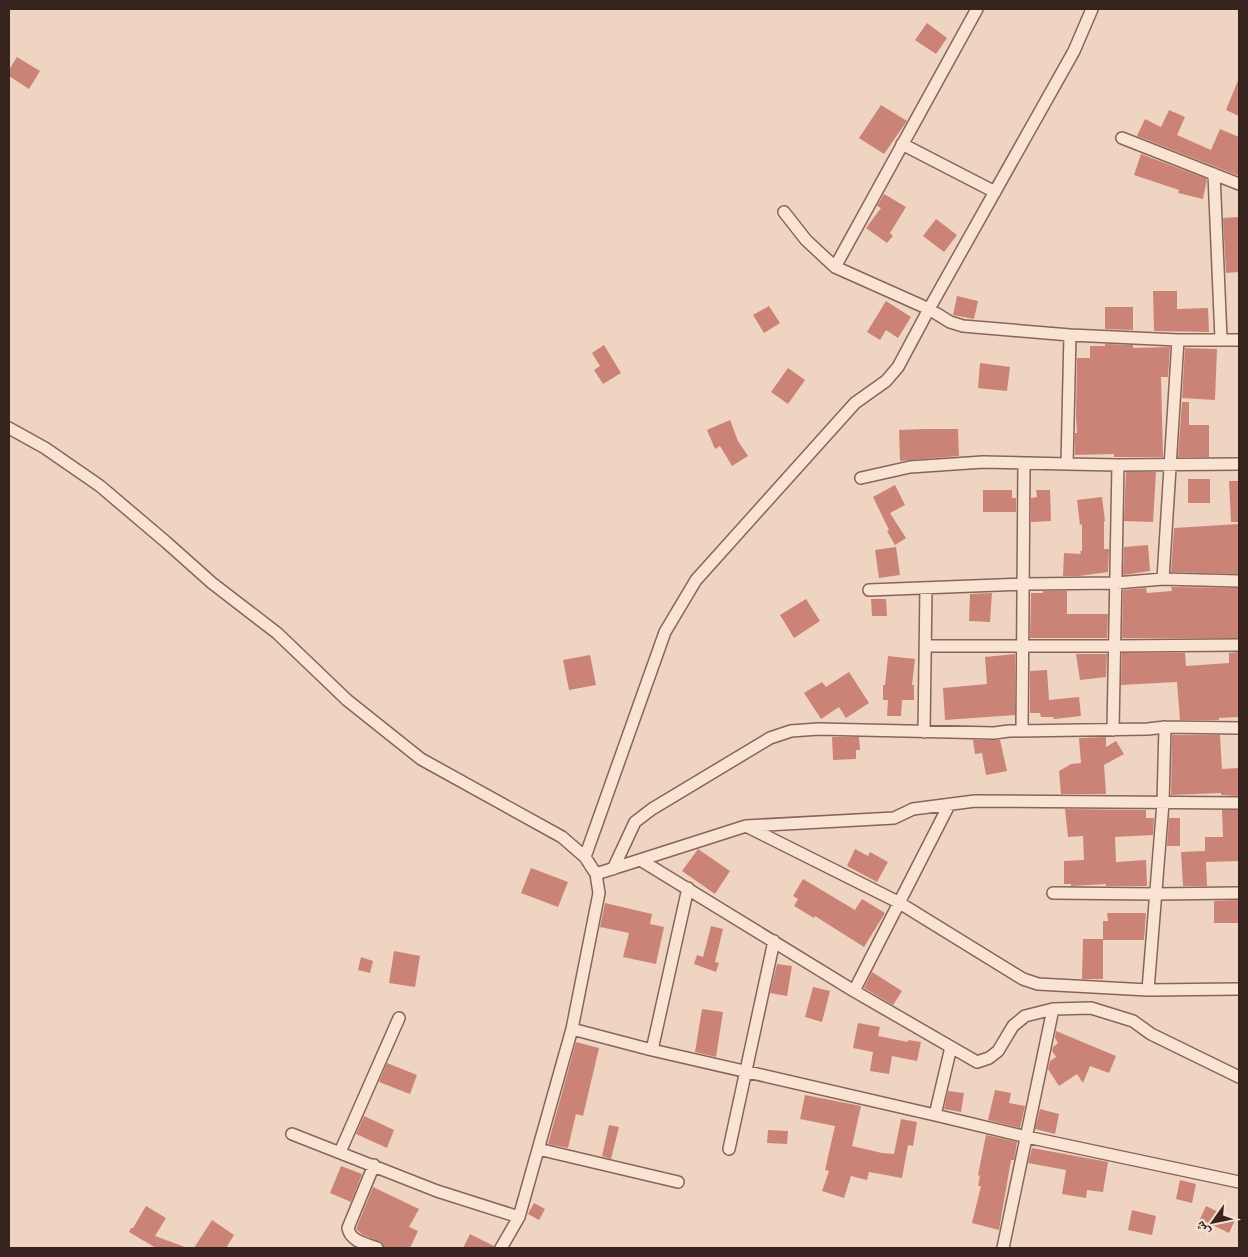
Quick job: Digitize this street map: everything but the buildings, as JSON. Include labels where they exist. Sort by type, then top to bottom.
[{"type":"street","points":[[835,267],[976,9]]},
{"type":"street","points":[[584,857],[665,632],[696,580],[855,403],[886,381],[898,367],[928,309],[1074,51],[1092,9]]},
{"type":"street","points":[[1122,138],[1239,184]]},
{"type":"street","points":[[902,144],[995,192]]},
{"type":"street","points":[[1214,174],[1220,339]]},
{"type":"street","points":[[784,212],[806,240],[835,267],[928,309],[950,322],[963,326],[1070,335],[1178,340],[1239,340]]},
{"type":"street","points":[[1067,464],[1070,335]]},
{"type":"street","points":[[1163,579],[1178,340]]},
{"type":"street","points":[[9,428],[45,448],[100,486],[212,583],[277,633],[347,700],[421,759],[562,837],[584,857],[596,874],[599,893],[572,1029],[519,1216],[501,1248]]},
{"type":"street","points":[[861,478],[910,467],[983,462],[1118,465],[1239,464]]},
{"type":"street","points":[[1022,731],[1024,463]]},
{"type":"street","points":[[1113,730],[1118,465]]},
{"type":"street","points":[[868,590],[1024,584],[1116,583],[1163,579],[1239,581]]},
{"type":"street","points":[[924,732],[926,588]]},
{"type":"street","points":[[925,646],[1239,645]]},
{"type":"street","points":[[613,869],[635,822],[652,809],[770,738],[790,731],[818,729],[994,733],[1165,727],[1239,728]]},
{"type":"street","points":[[1148,990],[1164,804],[1165,727]]},
{"type":"street","points":[[596,874],[628,863],[642,861],[746,826],[894,818],[913,809],[975,801],[1164,804],[1239,803]]},
{"type":"street","points":[[854,991],[949,805]]},
{"type":"street","points":[[746,826],[898,902],[1023,980],[1038,984],[1148,990],[1239,989]]},
{"type":"street","points":[[642,861],[854,991],[977,1062],[989,1058],[998,1051],[1013,1026],[1025,1016],[1053,1009],[1091,1008],[1133,1021],[1151,1034],[1239,1077]]},
{"type":"street","points":[[652,1050],[688,888]]},
{"type":"street","points":[[1053,893],[1239,893]]},
{"type":"street","points":[[729,1149],[774,941]]},
{"type":"street","points":[[1003,1248],[1053,1009]]},
{"type":"street","points":[[340,1152],[398,1018]]},
{"type":"street","points":[[572,1029],[652,1050],[935,1114],[1027,1137],[1239,1182]]},
{"type":"street","points":[[935,1114],[951,1047]]},
{"type":"street","points":[[292,1134],[437,1191],[519,1216]]},
{"type":"street","points":[[538,1149],[678,1182]]},
{"type":"street","points":[[374,1165],[348,1228],[348,1234],[352,1238],[377,1248]]}]
